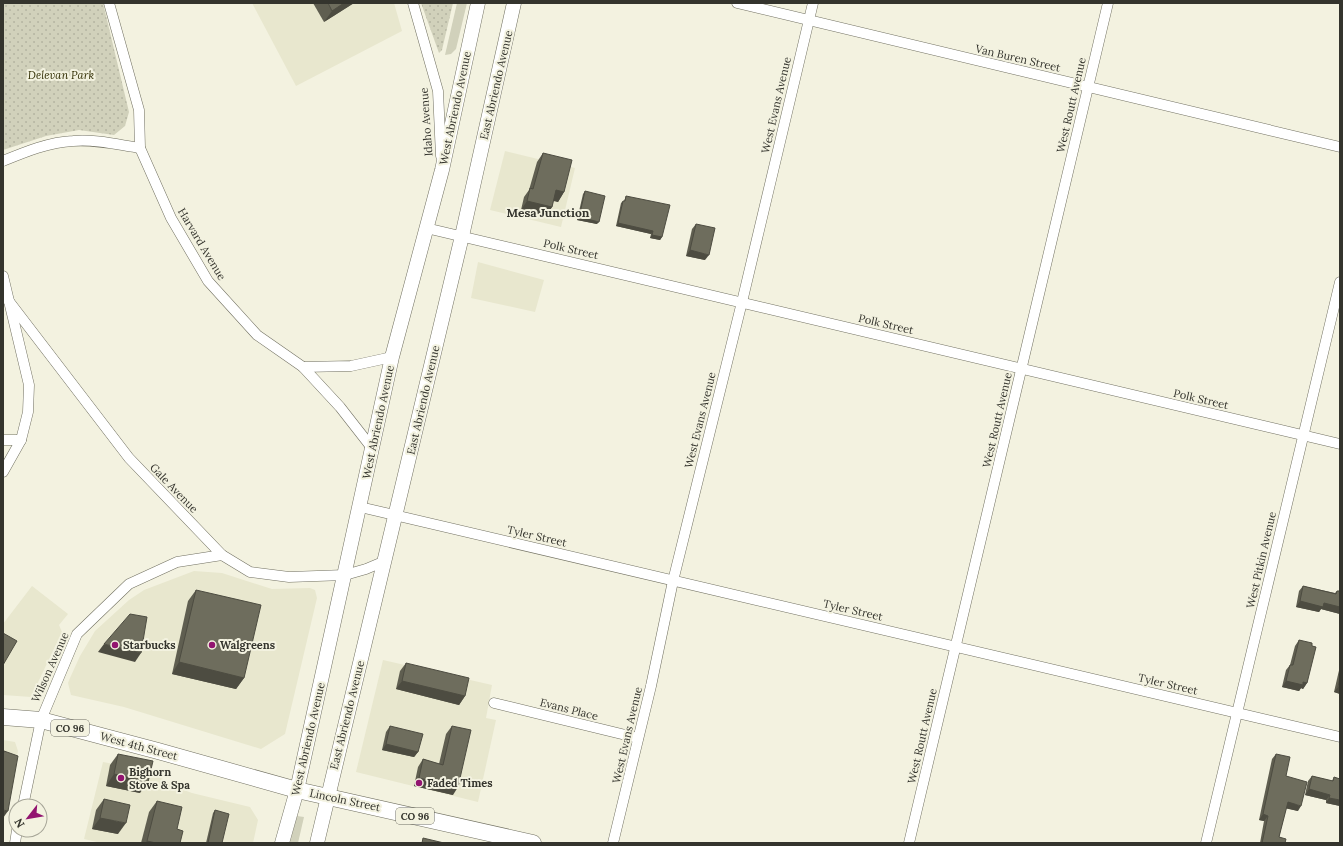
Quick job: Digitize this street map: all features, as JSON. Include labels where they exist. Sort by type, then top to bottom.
[{"type":"main road","name":"West Abriendo Avenue","points":[[282,843],[297,790],[392,357],[442,170],[478,3]]},
{"type":"main road","name":"East Abriendo Avenue","points":[[328,797],[462,236],[514,3]]},
{"type":"main road","name":"West 4th Street","points":[[3,717],[41,720],[297,790]]},
{"type":"main road","name":"Lincoln Street","points":[[297,790],[532,843]]},
{"type":"main road","points":[[317,843],[328,797]]},
{"type":"street","name":"Harvard Avenue","points":[[109,3],[139,110],[140,148],[171,218],[208,281],[257,335],[303,367],[340,407],[372,448]]},
{"type":"street","name":"Idaho Avenue","points":[[413,3],[438,91],[442,170]]},
{"type":"street","name":"Van Buren Street","points":[[737,3],[1340,147]]},
{"type":"street","name":"West Evans Avenue","points":[[613,843],[673,581],[742,302],[813,3]]},
{"type":"street","name":"West Routt Avenue","points":[[909,843],[1108,3]]},
{"type":"street","points":[[3,161],[36,148],[73,140],[112,143],[140,148]]},
{"type":"street","name":"Polk Street","points":[[426,228],[1340,444]]},
{"type":"street","points":[[3,276],[29,385],[28,412],[21,440],[3,472]]},
{"type":"street","name":"West Pitkin Avenue","points":[[1206,843],[1340,282]]},
{"type":"street","name":"Gale Avenue","points":[[8,300],[129,458],[222,555],[250,572],[289,577],[344,575],[366,569],[385,561]]},
{"type":"street","points":[[303,367],[351,366],[392,357]]},
{"type":"street","points":[[3,440],[21,440]]},
{"type":"street","name":"Tyler Street","points":[[360,507],[1340,737]]},
{"type":"street","name":"Wilson Avenue","points":[[24,798],[41,720],[77,634],[128,584],[177,562],[222,555]]},
{"type":"street","name":"Evans Place","points":[[494,703],[638,738]]},
{"type":"shaded area","points":[[252,3],[394,3],[402,31],[296,86]]},
{"type":"shaded area","points":[[505,151],[575,168],[561,227],[490,210]]},
{"type":"shaded area","points":[[478,262],[544,280],[535,312],[471,298]]},
{"type":"shaded area","points":[[194,571],[222,573],[272,589],[310,588],[315,590],[317,598],[285,734],[261,749],[124,707],[71,695],[68,683],[80,656],[95,631],[129,600],[144,590]]},
{"type":"shaded area","points":[[32,586],[68,614],[59,625],[62,632],[31,697],[3,695],[3,624]]},
{"type":"shaded area","points":[[383,660],[492,685],[486,718],[496,720],[478,802],[356,772]]},
{"type":"shaded area","points":[[3,740],[15,742],[18,751],[3,825]]},
{"type":"shaded area","points":[[103,762],[145,770],[167,781],[173,786],[192,793],[250,807],[258,820],[253,843],[101,843],[84,839]]},
{"type":"green space","name":"Delevan Park","points":[[3,3],[103,3],[129,112],[125,126],[114,135],[79,130],[46,136],[3,150]]},
{"type":"green space","points":[[421,3],[453,3],[442,50],[439,53]]},
{"type":"green space","points":[[457,3],[467,3],[456,49],[451,54],[445,55]]},
{"type":"green space","points":[[297,816],[304,817],[298,843],[290,843]]},
{"type":"building","points":[[328,3],[344,3],[332,11]]},
{"type":"building","points":[[543,153],[572,160],[564,192],[556,190],[552,207],[527,201],[530,188],[533,189]]},
{"type":"building","points":[[585,191],[605,196],[599,222],[579,217]]},
{"type":"building","points":[[626,196],[670,205],[662,237],[652,235],[653,231],[618,223],[623,201],[625,201]]},
{"type":"building","points":[[696,224],[715,228],[709,255],[690,250]]},
{"type":"building","points":[[1303,586],[1336,594],[1337,591],[1340,591],[1340,607],[1324,603],[1323,607],[1300,601]]},
{"type":"building","name":"Walgreens","points":[[196,590],[261,605],[244,678],[179,662]]},
{"type":"building","points":[[130,614],[147,617],[141,653],[104,644]]},
{"type":"building","points":[[3,633],[17,641],[3,665]]},
{"type":"building","points":[[1299,640],[1312,643],[1312,646],[1316,647],[1307,683],[1303,682],[1303,685],[1286,681],[1290,665],[1293,665]]},
{"type":"building","points":[[406,663],[469,678],[465,696],[402,681]]},
{"type":"building","points":[[390,726],[423,734],[418,752],[386,744]]},
{"type":"building","points":[[452,726],[471,730],[458,787],[419,778],[423,759],[443,765]]},
{"type":"building","points":[[4,751],[18,756],[10,798],[8,798],[8,811],[3,810]]},
{"type":"building","points":[[118,754],[153,761],[148,782],[114,774]]},
{"type":"building","points":[[1276,754],[1290,757],[1286,776],[1307,782],[1301,806],[1288,802],[1279,837],[1286,839],[1285,843],[1262,843],[1268,816],[1263,814]]},
{"type":"building","points":[[1312,776],[1333,781],[1334,777],[1340,779],[1340,800],[1329,798],[1330,795],[1309,789]]},
{"type":"building","points":[[104,799],[130,805],[126,823],[100,818]]},
{"type":"building","points":[[157,801],[182,807],[177,829],[183,831],[180,843],[156,843],[147,841]]},
{"type":"building","points":[[215,810],[229,814],[222,843],[208,843]]},
{"type":"building","points":[[423,838],[444,843],[422,843]]},
{"type":"place","name":"Starbucks","points":[[115,645]]},
{"type":"place","name":"Walgreens","points":[[212,645]]},
{"type":"place","name":"Bighorn Stove & Spa","points":[[121,778]]},
{"type":"place","name":"Faded Times","points":[[419,783]]},
{"type":"district","name":"Mesa Junction","points":[[548,213]]}]
